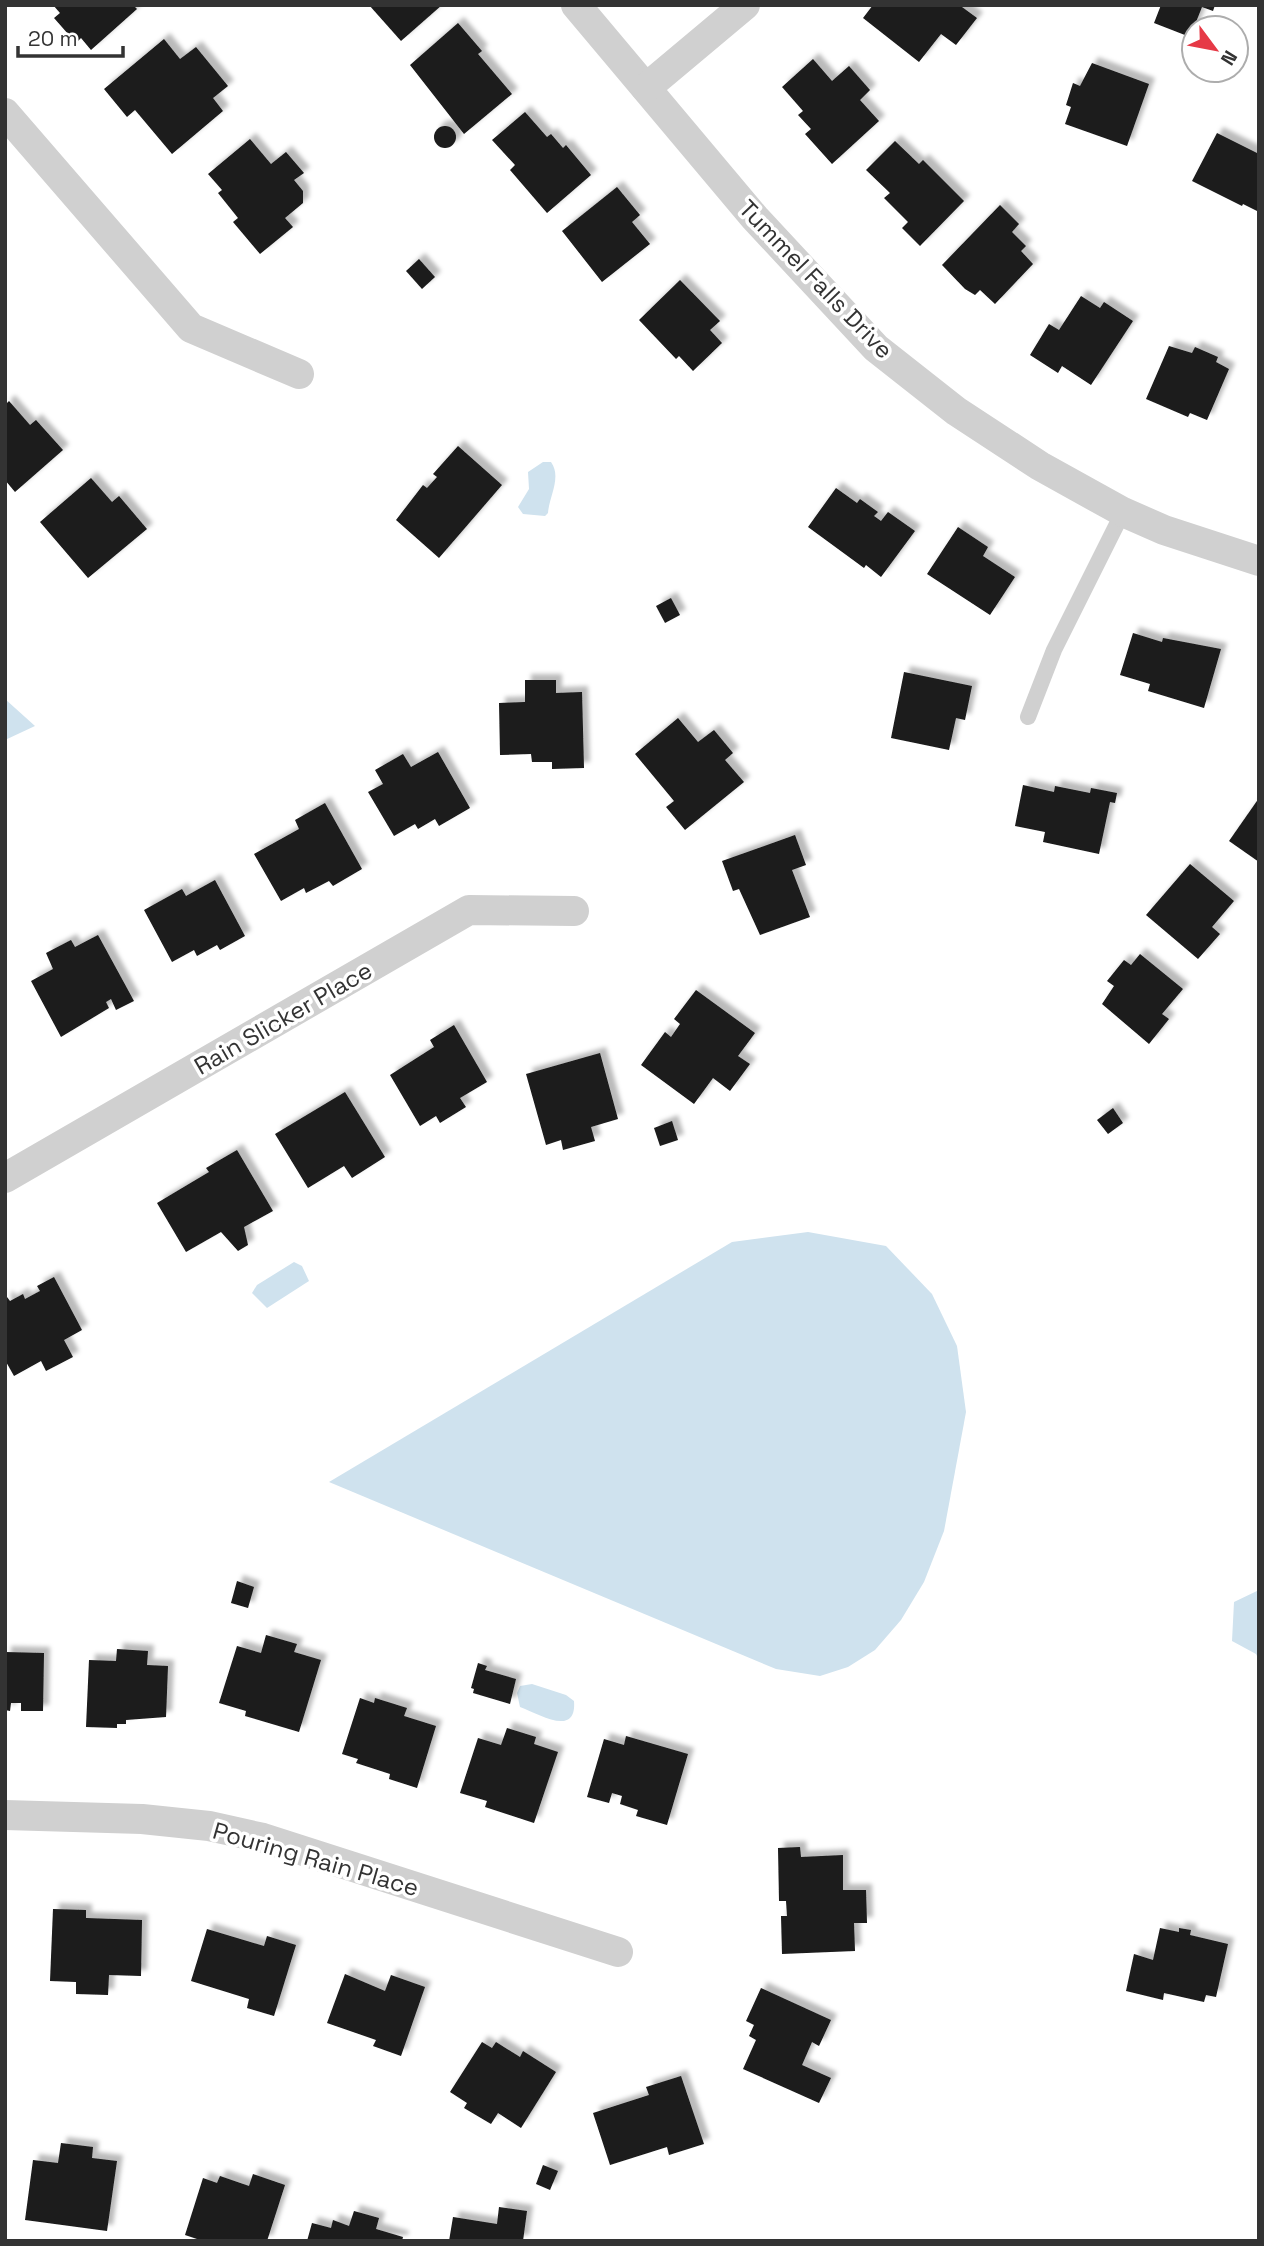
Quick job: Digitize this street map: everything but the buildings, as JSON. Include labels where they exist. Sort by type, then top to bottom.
[{"type":"street","name":"Tummel Falls Drive","points":[[576,5],[755,218],[876,348],[956,411],[1041,466],[1123,512],[1164,530],[1259,561]]},
{"type":"street","points":[[646,88],[745,5]]},
{"type":"street","points":[[5,113],[191,328],[299,374]]},
{"type":"street","name":"Rain Slicker Place","points":[[5,1178],[469,910],[574,911]]},
{"type":"street","name":"Pouring Rain Place","points":[[5,1815],[142,1819],[209,1826],[263,1838],[618,1952]]},
{"type":"lane","points":[[1028,717],[1054,650],[1123,512]]},
{"type":"water","points":[[543,462],[551,462],[555,474],[548,513],[545,516],[523,514],[518,507],[529,489],[528,472]]},
{"type":"water","points":[[5,699],[35,726],[5,740]]},
{"type":"water","points":[[808,1232],[886,1246],[932,1294],[957,1346],[966,1412],[944,1531],[924,1582],[901,1620],[875,1650],[848,1667],[820,1676],[776,1669],[329,1482],[732,1242]]},
{"type":"water","points":[[294,1262],[302,1266],[309,1281],[267,1308],[252,1293],[257,1285]]},
{"type":"water","points":[[1259,1590],[1259,1660],[1256,1654],[1232,1641],[1234,1602]]},
{"type":"water","points":[[532,1684],[566,1695],[574,1701],[570,1719],[555,1721],[520,1707],[517,1693],[520,1686]]}]
